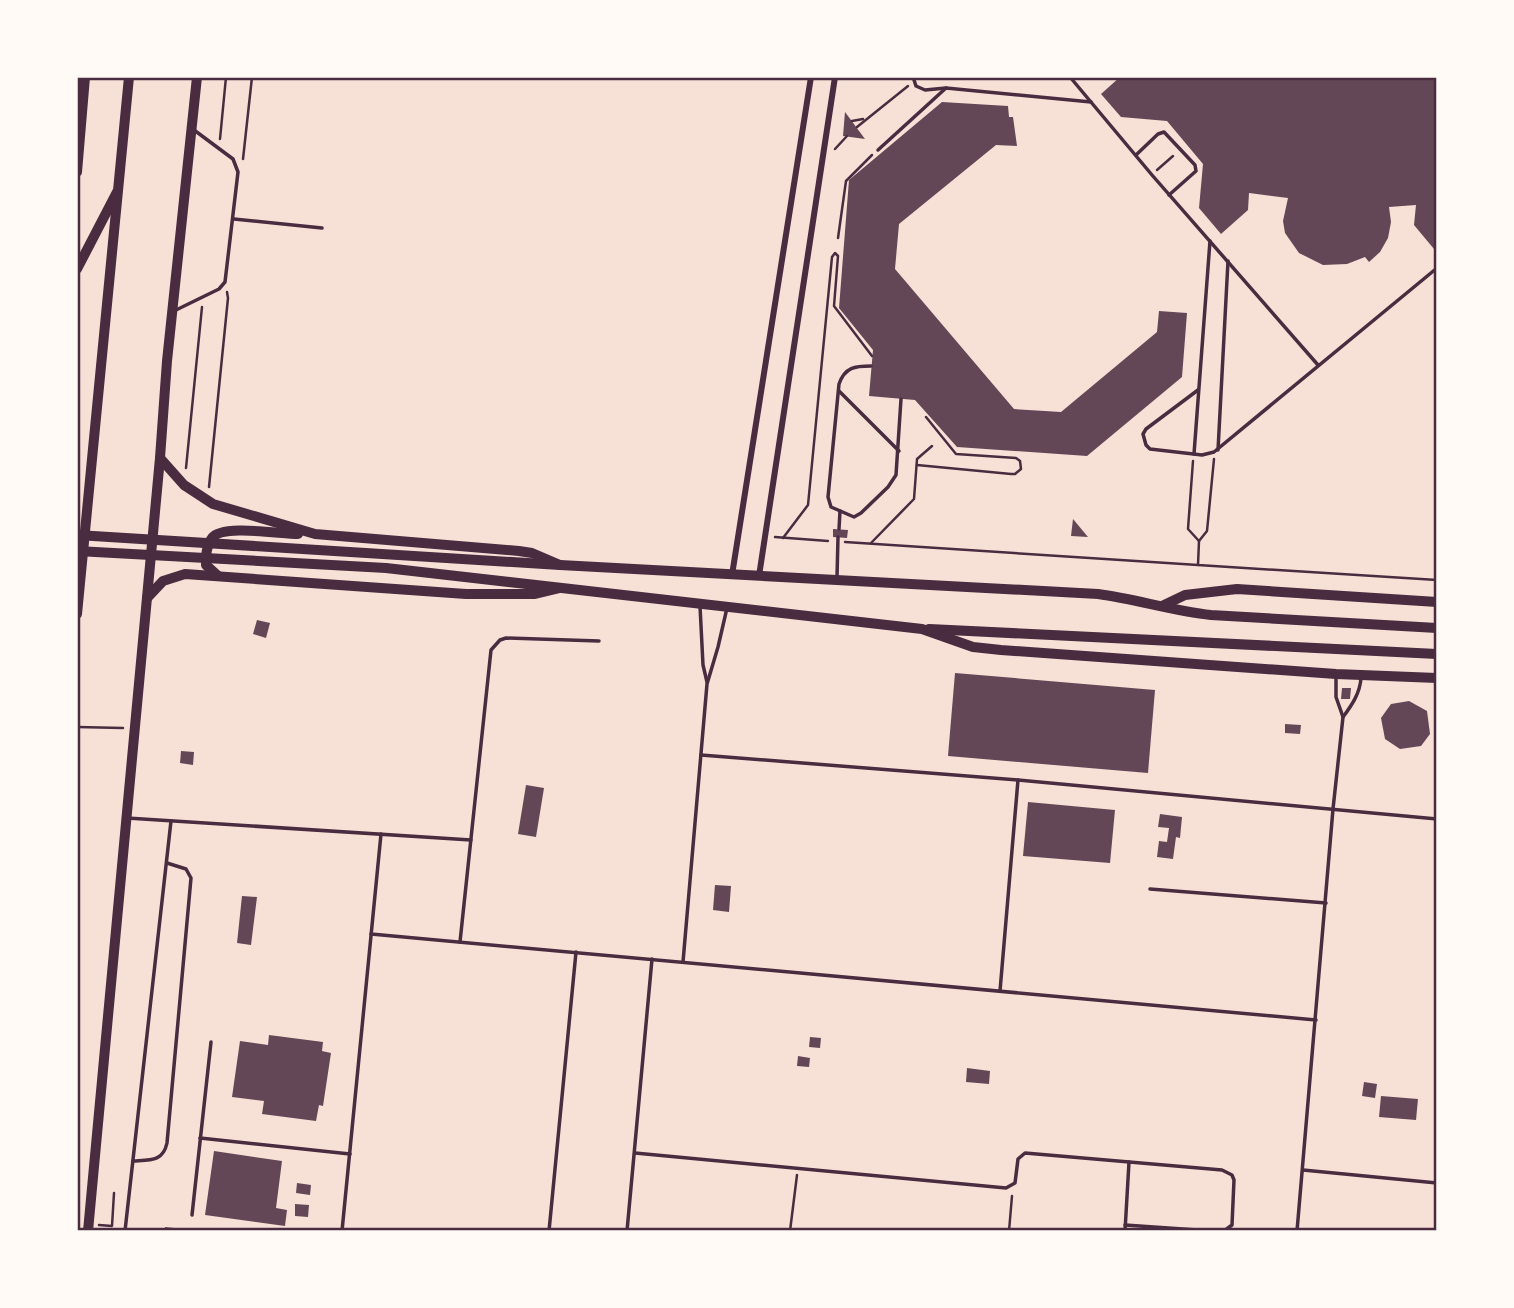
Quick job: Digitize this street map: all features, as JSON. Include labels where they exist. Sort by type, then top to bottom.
[{"type":"highway","points":[[77,614],[129,77]]},
{"type":"highway","points":[[88,1231],[172,312],[197,77]]},
{"type":"highway","points":[[77,269],[120,187]]},
{"type":"highway","points":[[160,458],[184,485],[208,501],[315,534]]},
{"type":"highway","points":[[218,576],[206,565],[206,552],[212,538],[219,532],[240,531],[315,534],[519,551],[532,553],[560,565]]},
{"type":"highway","points":[[147,598],[163,581],[185,574],[466,594],[535,594],[560,588]]},
{"type":"main road","points":[[77,172],[85,77]]},
{"type":"main road","points":[[77,535],[732,575],[1098,594],[1140,600],[1189,613],[1437,628]]},
{"type":"main road","points":[[77,551],[386,568],[922,629],[1437,653]]},
{"type":"main road","points":[[1161,606],[1185,595],[1237,589],[1437,602]]},
{"type":"main road","points":[[922,629],[973,647],[1001,650],[1336,674],[1437,678]]},
{"type":"street","points":[[732,575],[811,77]]},
{"type":"street","points":[[759,576],[835,77]]},
{"type":"lane","points":[[913,77],[920,89],[947,88],[1091,102]]},
{"type":"lane","points":[[1070,77],[1135,156],[1318,365]]},
{"type":"lane","points":[[878,150],[947,88]]},
{"type":"lane","points":[[172,312],[222,285],[227,277],[234,219],[238,172],[233,159],[192,128]]},
{"type":"lane","points":[[1135,156],[1161,133],[1166,133],[1195,165],[1196,171],[1169,195]]},
{"type":"lane","points":[[234,219],[322,228]]},
{"type":"lane","points":[[1194,454],[1210,241]]},
{"type":"lane","points":[[1218,450],[1228,261]]},
{"type":"lane","points":[[1198,390],[1146,429],[1143,440],[1150,449],[1208,455],[1218,450],[1437,268]]},
{"type":"lane","points":[[871,366],[849,368],[842,377],[838,390],[828,497],[831,507],[850,516],[858,515],[888,487],[896,475],[901,399]]},
{"type":"lane","points":[[838,390],[899,451]]},
{"type":"lane","points":[[839,529],[840,511]]},
{"type":"lane","points":[[837,579],[839,539]]},
{"type":"lane","points":[[700,605],[703,665],[707,684]]},
{"type":"lane","points":[[683,962],[707,684],[727,608]]},
{"type":"lane","points":[[460,942],[491,650],[500,640],[506,638],[599,640]]},
{"type":"lane","points":[[1297,1231],[1343,717],[1336,697],[1336,674]]},
{"type":"lane","points":[[1343,717],[1353,705],[1361,675]]},
{"type":"lane","points":[[701,755],[1018,780],[1437,819]]},
{"type":"lane","points":[[1000,991],[1018,780]]},
{"type":"lane","points":[[127,818],[471,840]]},
{"type":"lane","points":[[125,1231],[170,821]]},
{"type":"lane","points":[[342,1231],[381,834]]},
{"type":"lane","points":[[133,1161],[156,1160],[162,1156],[167,1143],[191,878],[186,869],[166,862]]},
{"type":"lane","points":[[1150,889],[1325,903]]},
{"type":"lane","points":[[371,934],[1316,1020]]},
{"type":"lane","points":[[549,1231],[576,952]]},
{"type":"lane","points":[[627,1231],[652,959]]},
{"type":"lane","points":[[192,1215],[211,1042]]},
{"type":"lane","points":[[200,1138],[350,1154]]},
{"type":"lane","points":[[635,1153],[1006,1188],[1013,1186],[1018,1159],[1025,1153],[1227,1171],[1234,1180],[1232,1225],[1224,1231]]},
{"type":"lane","points":[[1129,1162],[1125,1228],[1212,1231]]},
{"type":"lane","points":[[1303,1170],[1437,1183]]},
{"type":"path","points":[[219,149],[226,77]]},
{"type":"path","points":[[238,77],[250,77],[246,148],[238,172]]},
{"type":"path","points":[[857,127],[904,89]]},
{"type":"path","points":[[852,121],[865,119]]},
{"type":"path","points":[[1152,175],[1181,149]]},
{"type":"path","points":[[838,238],[846,181],[878,150]]},
{"type":"path","points":[[783,538],[808,505],[832,257],[835,253],[838,256],[834,306],[872,356]]},
{"type":"path","points":[[208,501],[228,298],[222,285]]},
{"type":"path","points":[[184,485],[203,296]]},
{"type":"path","points":[[917,465],[1011,474],[1021,469],[1020,461],[1016,458],[956,454],[926,417]]},
{"type":"path","points":[[871,544],[914,499],[919,456],[932,446]]},
{"type":"path","points":[[1193,465],[1188,529],[1199,541]]},
{"type":"path","points":[[1198,565],[1199,541],[1207,531],[1213,467]]},
{"type":"path","points":[[765,536],[1437,580]]},
{"type":"path","points":[[77,727],[135,728]]},
{"type":"path","points":[[790,1231],[798,1167]]},
{"type":"path","points":[[1009,1231],[1013,1186]]},
{"type":"path","points":[[112,1226],[114,1193]]},
{"type":"building","points":[[1120,77],[1437,77],[1437,247],[1434,249],[1414,225],[1416,205],[1389,207],[1391,222],[1388,238],[1380,252],[1369,262],[1365,257],[1347,264],[1323,265],[1299,253],[1285,233],[1283,221],[1288,198],[1249,193],[1248,210],[1221,234],[1199,208],[1203,164],[1167,121],[1121,117],[1101,94]]},
{"type":"building","points":[[942,102],[1008,106],[1009,117],[1013,117],[1017,146],[996,145],[899,224],[895,269],[1014,409],[1061,412],[1157,332],[1159,311],[1187,313],[1182,377],[1087,456],[957,447],[915,400],[869,396],[873,350],[839,308],[849,180]]},
{"type":"building","points":[[845,112],[865,139],[843,136]]},
{"type":"building","points":[[1073,519],[1088,537],[1071,536]]},
{"type":"building","points":[[833,529],[848,530],[847,538],[833,537]]},
{"type":"building","points":[[257,620],[270,623],[266,638],[253,634]]},
{"type":"building","points":[[955,673],[1155,690],[1148,773],[948,756]]},
{"type":"building","points":[[1342,688],[1351,688],[1350,699],[1341,699]]},
{"type":"building","points":[[1409,701],[1427,711],[1430,734],[1421,746],[1400,749],[1385,739],[1381,718],[1391,704]]},
{"type":"building","points":[[1285,724],[1301,725],[1300,734],[1285,733]]},
{"type":"building","points":[[181,751],[194,752],[193,765],[180,763]]},
{"type":"building","points":[[526,785],[544,788],[536,837],[518,834]]},
{"type":"building","points":[[1028,802],[1115,810],[1110,863],[1023,856]]},
{"type":"building","points":[[1160,814],[1182,817],[1180,838],[1176,837],[1173,859],[1157,857],[1159,841],[1167,842],[1169,828],[1158,827]]},
{"type":"building","points":[[715,885],[731,886],[729,912],[713,910]]},
{"type":"building","points":[[242,896],[257,897],[251,945],[237,943]]},
{"type":"building","points":[[269,1035],[323,1042],[322,1051],[331,1053],[323,1106],[319,1105],[316,1121],[262,1114],[264,1101],[232,1097],[240,1041],[268,1045]]},
{"type":"building","points":[[810,1037],[821,1038],[820,1048],[809,1047]]},
{"type":"building","points":[[798,1056],[810,1058],[809,1067],[797,1066]]},
{"type":"building","points":[[967,1068],[990,1071],[989,1084],[966,1082]]},
{"type":"building","points":[[1364,1082],[1377,1084],[1375,1098],[1362,1096]]},
{"type":"building","points":[[1381,1096],[1418,1099],[1416,1120],[1379,1117]]},
{"type":"building","points":[[214,1151],[282,1161],[276,1208],[287,1210],[285,1226],[205,1215]]},
{"type":"building","points":[[297,1183],[311,1185],[310,1195],[296,1193]]},
{"type":"building","points":[[295,1204],[309,1205],[308,1217],[295,1216]]},
{"type":"building","points":[[165,1227],[184,1229],[184,1231],[165,1231]]}]
